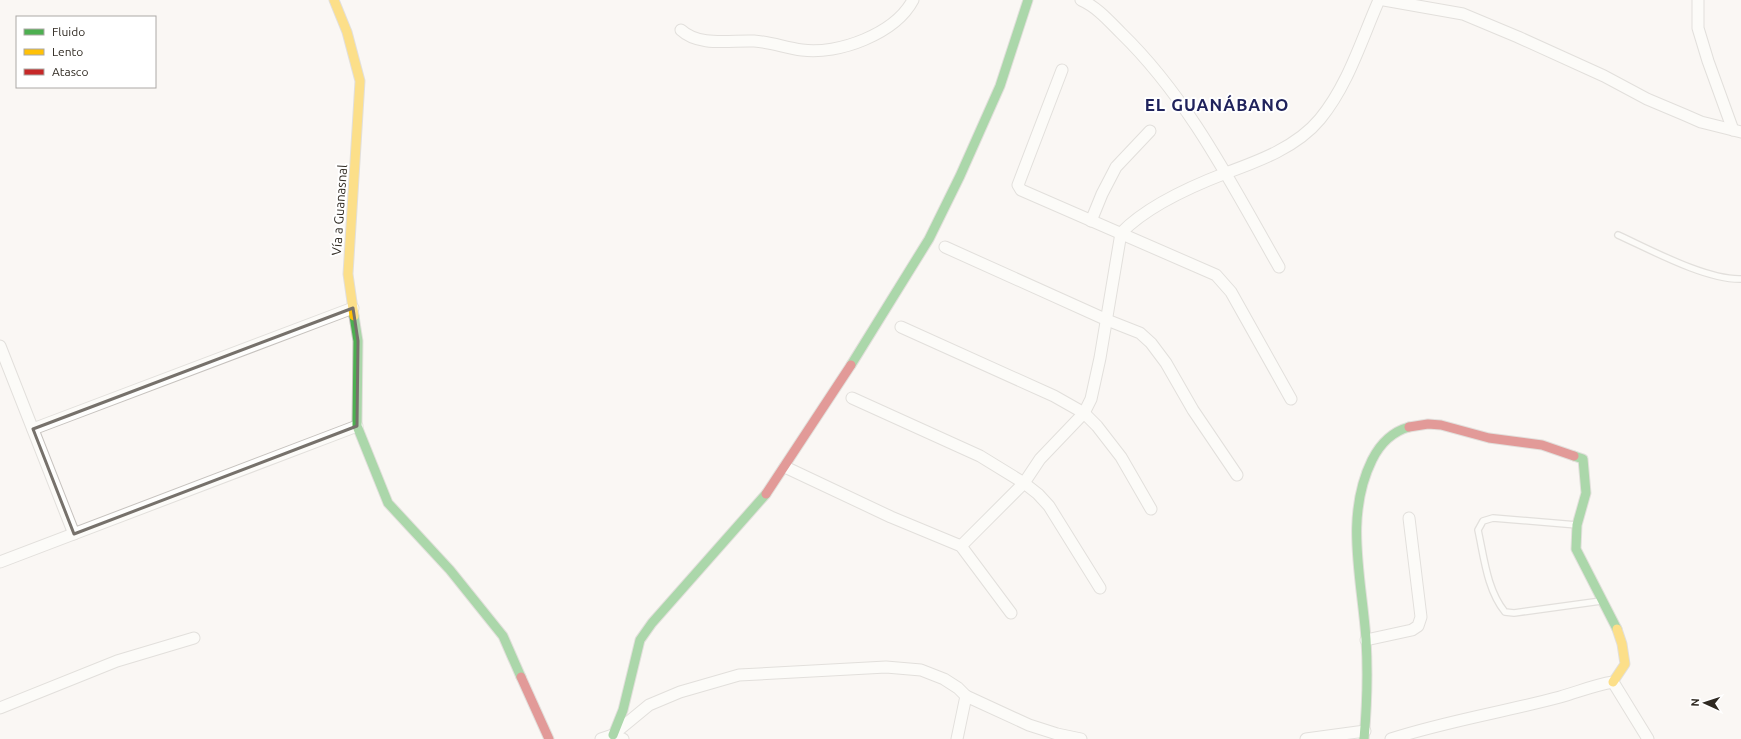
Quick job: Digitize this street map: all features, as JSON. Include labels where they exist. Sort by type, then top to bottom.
[{"type":"street","name":"Vía a Guanasnal","points":[[334,0],[347,32],[360,81],[348,274],[358,340],[357,426]]},
{"type":"street","points":[[681,30],[686,35],[699,40],[756,41],[801,50],[829,49],[847,46],[876,34],[896,19],[913,0]]},
{"type":"street","points":[[618,737],[640,640],[652,623],[761,501],[785,467],[874,329],[929,239],[960,176],[1000,86],[1028,0]]},
{"type":"street","points":[[1081,0],[1100,12],[1132,43],[1185,107],[1226,174],[1279,267]]},
{"type":"street","points":[[960,546],[1024,483],[1040,459],[1084,413],[1091,399],[1107,320],[1121,233],[1131,224],[1178,195],[1270,157],[1297,139],[1319,120],[1341,90],[1379,0]]},
{"type":"street","points":[[1384,0],[1463,14],[1604,76],[1647,99],[1701,122],[1737,131]]},
{"type":"street","points":[[1698,0],[1698,28],[1708,61],[1737,131]]},
{"type":"street","points":[[1062,70],[1018,185],[1021,190],[1216,275],[1231,292],[1291,399]]},
{"type":"street","points":[[1091,221],[1102,194],[1116,168],[1150,131]]},
{"type":"street","points":[[946,247],[1107,320],[1140,333],[1151,343],[1166,363],[1193,410],[1237,475]]},
{"type":"street","points":[[33,428],[353,308]]},
{"type":"street","points":[[901,327],[1054,396],[1084,413],[1097,426],[1121,457],[1151,509]]},
{"type":"street","points":[[0,346],[74,534]]},
{"type":"street","points":[[852,398],[980,456],[1024,483],[1038,494],[1049,506],[1100,588]]},
{"type":"street","points":[[1306,739],[1365,735],[1366,640],[1356,521],[1357,496],[1367,467],[1382,442],[1397,430],[1428,424],[1457,427],[1478,436],[1530,442],[1566,452],[1583,459],[1586,493],[1577,525],[1576,550],[1616,627],[1622,644],[1625,664],[1613,682],[1600,684],[1561,697],[1428,727],[1391,739]]},
{"type":"street","points":[[0,562],[357,426],[388,503],[450,570],[503,636],[549,739]]},
{"type":"street","points":[[785,467],[891,517],[960,546],[1011,613]]},
{"type":"street","points":[[1366,640],[1412,630],[1418,626],[1421,617],[1409,518]]},
{"type":"street","points":[[0,708],[118,661],[194,638]]},
{"type":"street","points":[[601,739],[618,737],[649,705],[680,692],[739,675],[886,667],[921,670],[944,679],[958,688],[966,696],[1029,725],[1057,734],[1081,739]]},
{"type":"street","points":[[1613,682],[1648,739]]},
{"type":"street","points":[[957,739],[966,696]]},
{"type":"lane","points":[[1618,235],[1699,270],[1728,279],[1741,279]]},
{"type":"lane","points":[[1577,525],[1492,518],[1483,521],[1478,530],[1486,568],[1496,601],[1505,612],[1514,613],[1602,601]]},
{"type":"highlighted area","points":[[353,308],[358,341],[357,426],[74,534],[33,429]]},
{"type":"traffic: fast","points":[[851,365],[929,239],[960,176],[1000,86],[1028,0]]},
{"type":"traffic: fast","points":[[354,316],[358,341],[357,426],[388,503],[450,570],[503,636],[521,677]]},
{"type":"traffic: fast","points":[[1364,739],[1367,664],[1357,548],[1359,504],[1364,482],[1372,460],[1382,444],[1391,435],[1409,427]]},
{"type":"traffic: fast","points":[[1574,456],[1583,459],[1586,493],[1577,525],[1576,549],[1617,629]]},
{"type":"traffic: fast","points":[[613,735],[623,710],[640,640],[652,623],[766,494]]},
{"type":"traffic: slow","points":[[334,0],[347,32],[360,81],[348,274],[354,316]]},
{"type":"traffic: slow","points":[[1613,682],[1625,664],[1622,644],[1617,629]]},
{"type":"traffic: jam","points":[[766,494],[851,365]]},
{"type":"traffic: jam","points":[[1409,427],[1428,424],[1441,425],[1489,438],[1542,445],[1574,456]]},
{"type":"traffic: jam","points":[[521,677],[549,739]]},
{"type":"district","name":"EL GUANÁBANO","points":[[1217,105]]}]
